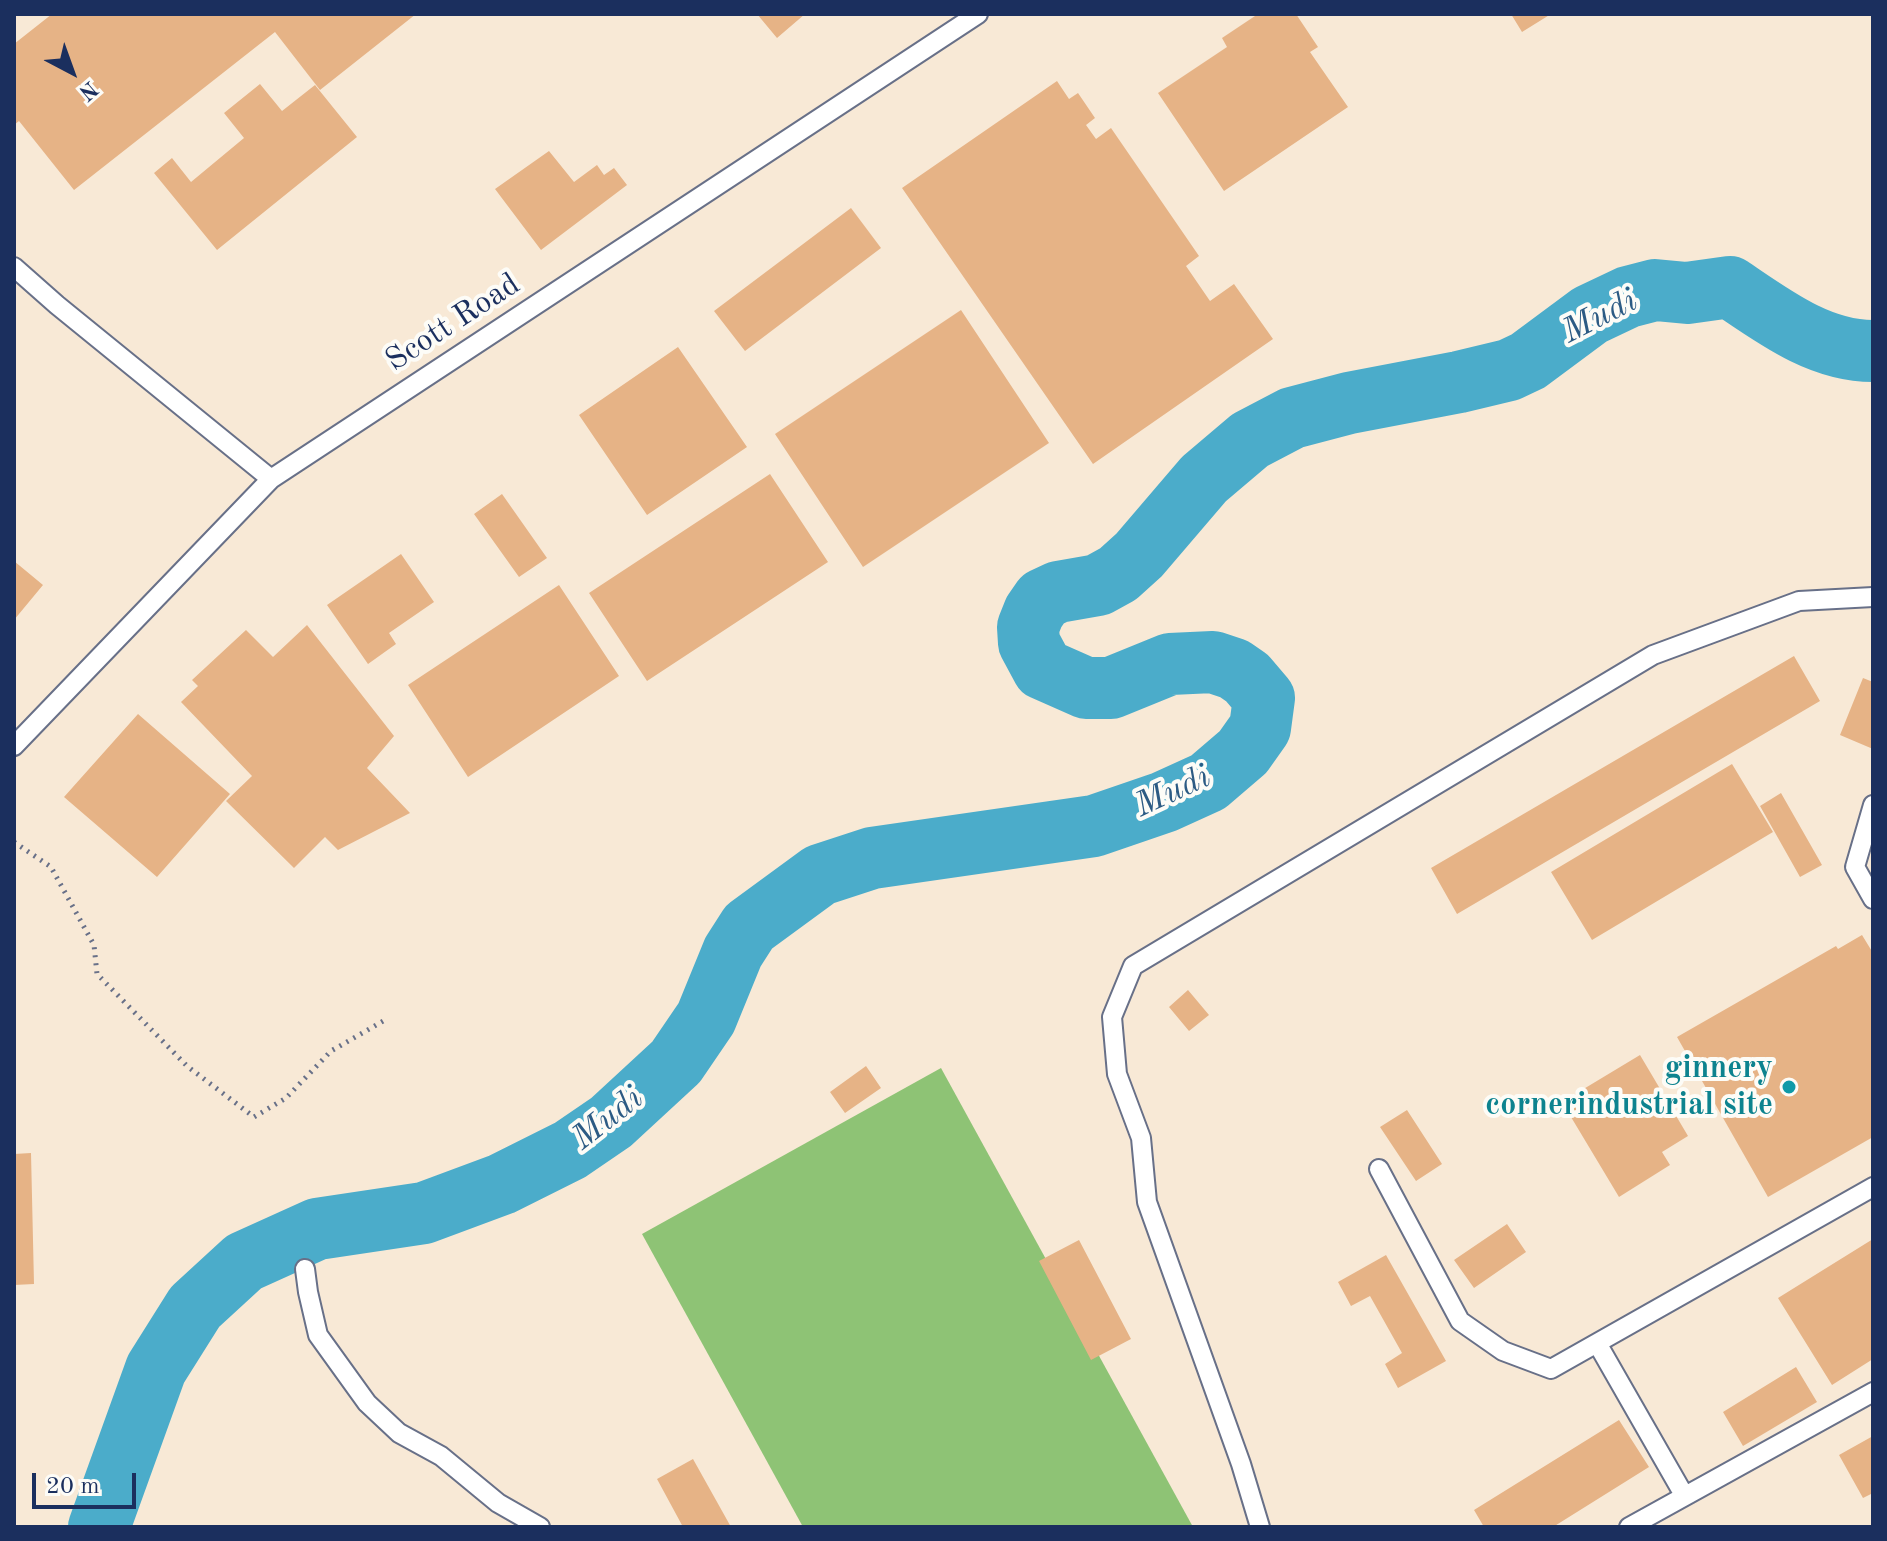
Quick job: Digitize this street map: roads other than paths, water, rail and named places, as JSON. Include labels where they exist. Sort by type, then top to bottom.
[{"type":"lane","name":"Scott Road","points":[[14,746],[271,479],[978,14]]},
{"type":"lane","points":[[14,267],[271,479]]},
{"type":"lane","points":[[1260,1527],[1241,1464],[1147,1202],[1141,1138],[1117,1074],[1112,1017],[1133,966],[1653,655],[1799,601],[1873,597]]},
{"type":"lane","points":[[1873,805],[1855,867],[1873,899]]},
{"type":"lane","points":[[1379,1169],[1460,1321],[1503,1351],[1551,1369],[1873,1187]]},
{"type":"lane","points":[[305,1269],[318,1335],[367,1403],[399,1433],[441,1456],[498,1503],[540,1527]]},
{"type":"lane","points":[[1597,1343],[1684,1495]]},
{"type":"lane","points":[[1629,1527],[1873,1392]]},
{"type":"waterway","name":"Mudi","points":[[99,1527],[156,1369],[195,1307],[244,1262],[317,1229],[424,1213],[502,1184],[570,1150],[611,1122],[676,1062],[706,1018],[733,952],[749,927],[820,875],[872,858],[1094,826],[1164,802],[1208,782],[1243,752],[1260,728],[1264,698],[1247,678],[1234,669],[1213,662],[1170,664],[1111,688],[1086,688],[1043,669],[1029,643],[1028,627],[1043,599],[1058,592],[1098,585],[1118,574],[1139,555],[1204,479],[1250,440],[1292,418],[1509,370],[1528,361],[1590,315],[1628,297],[1655,290],[1687,293],[1730,287],[1797,330],[1834,345],[1873,351]]},
{"type":"place","name":"ginnery cornerindustrial site","points":[[1789,1087]]}]
